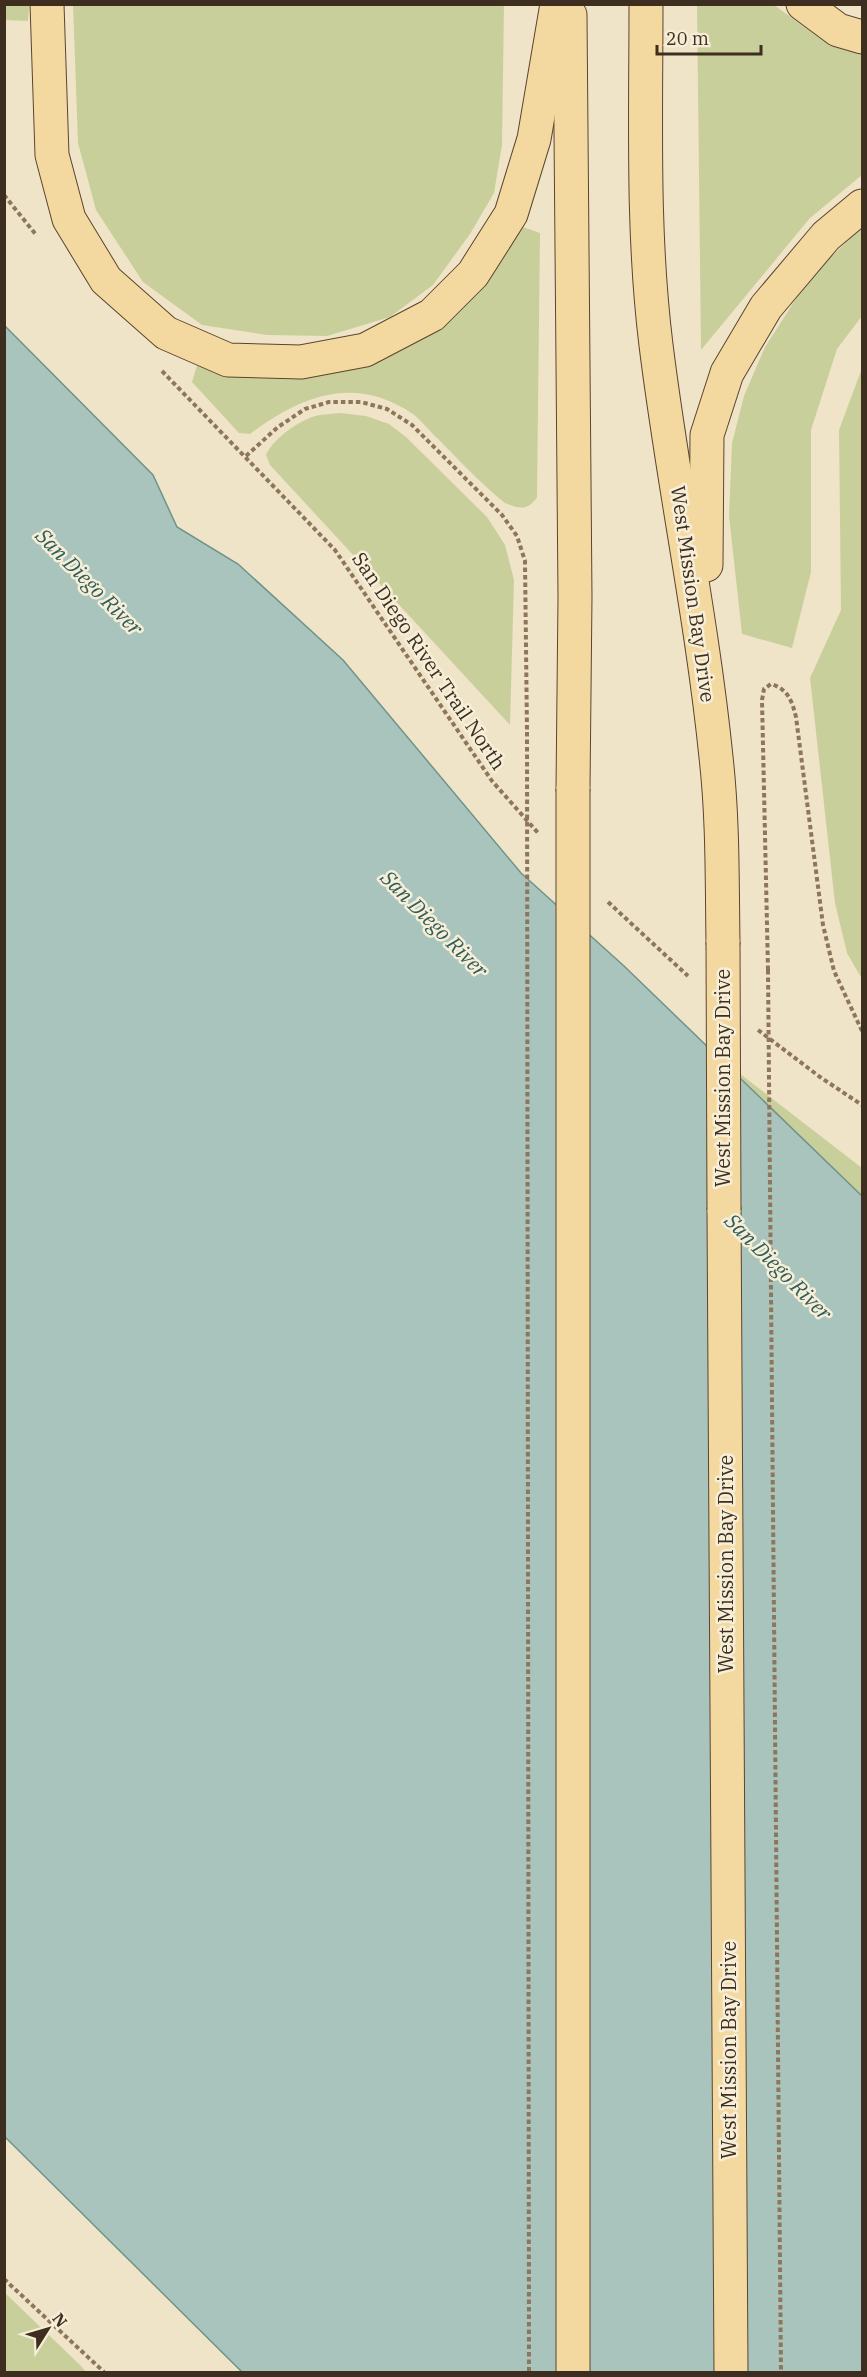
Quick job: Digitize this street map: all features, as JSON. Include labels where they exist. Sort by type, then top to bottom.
[{"type":"main road","points":[[47,4],[52,155],[69,219],[105,280],[166,333],[228,360],[301,362],[365,350],[432,315],[473,274],[511,214],[534,139],[557,4]]},
{"type":"main road","points":[[570,4],[575,585],[573,2373]]},
{"type":"main road","name":"West Mission Bay Drive","points":[[646,4],[646,207],[656,344],[705,667],[720,813],[723,942],[731,2373]]},
{"type":"main road","points":[[803,4],[838,30],[862,37]]},
{"type":"main road","points":[[705,667],[707,435],[727,373],[766,307],[826,236],[862,206]]},
{"type":"path","points":[[4,195],[40,240]]},
{"type":"path","name":"San Diego River Trail North","points":[[158,366],[334,550],[492,781],[544,840]]},
{"type":"path","points":[[246,456],[278,427],[305,409],[329,402],[361,402],[387,410],[412,425],[502,515],[516,536],[525,561],[529,2373]]},
{"type":"path","points":[[781,2373],[768,970],[762,700],[765,689],[771,684],[780,686],[790,697],[796,717],[823,925],[834,971],[862,1031]]},
{"type":"path","points":[[601,895],[693,981]]},
{"type":"path","points":[[756,1029],[862,1105]]},
{"type":"path","points":[[4,2278],[104,2373]]},
{"type":"green space","points":[[5,4],[29,5],[28,21],[5,20]]},
{"type":"green space","points":[[73,5],[504,5],[502,145],[494,193],[470,234],[433,285],[390,317],[327,336],[267,335],[202,325],[143,282],[96,210],[78,143]]},
{"type":"green space","points":[[697,5],[774,5],[821,39],[862,49],[862,175],[810,218],[701,350]]},
{"type":"green space","points":[[523,227],[540,233],[537,497],[527,507],[515,507],[505,503],[413,414],[391,402],[370,395],[349,393],[328,395],[308,400],[289,409],[250,434],[239,433],[192,382],[199,359],[306,373],[486,279]]},
{"type":"green space","points":[[862,227],[862,316],[837,349],[811,430],[811,572],[792,648],[742,634],[729,516],[732,443],[744,396],[765,347],[810,277]]},
{"type":"green space","points":[[862,368],[862,979],[847,953],[835,903],[810,678],[841,610],[839,430]]},
{"type":"green space","points":[[340,413],[366,416],[389,424],[406,437],[487,517],[505,545],[514,580],[510,725],[270,465],[266,455],[274,443],[287,431],[315,416]]},
{"type":"green space","points":[[713,1053],[862,1168],[862,1196]]},
{"type":"green space","points":[[4,2292],[80,2365],[86,2372],[5,2372]]},
{"type":"water","name":"San Diego River","points":[[4,325],[153,475],[177,527],[238,564],[343,660],[521,873],[624,966],[862,1196],[862,2372],[242,2372],[5,2137]]}]
